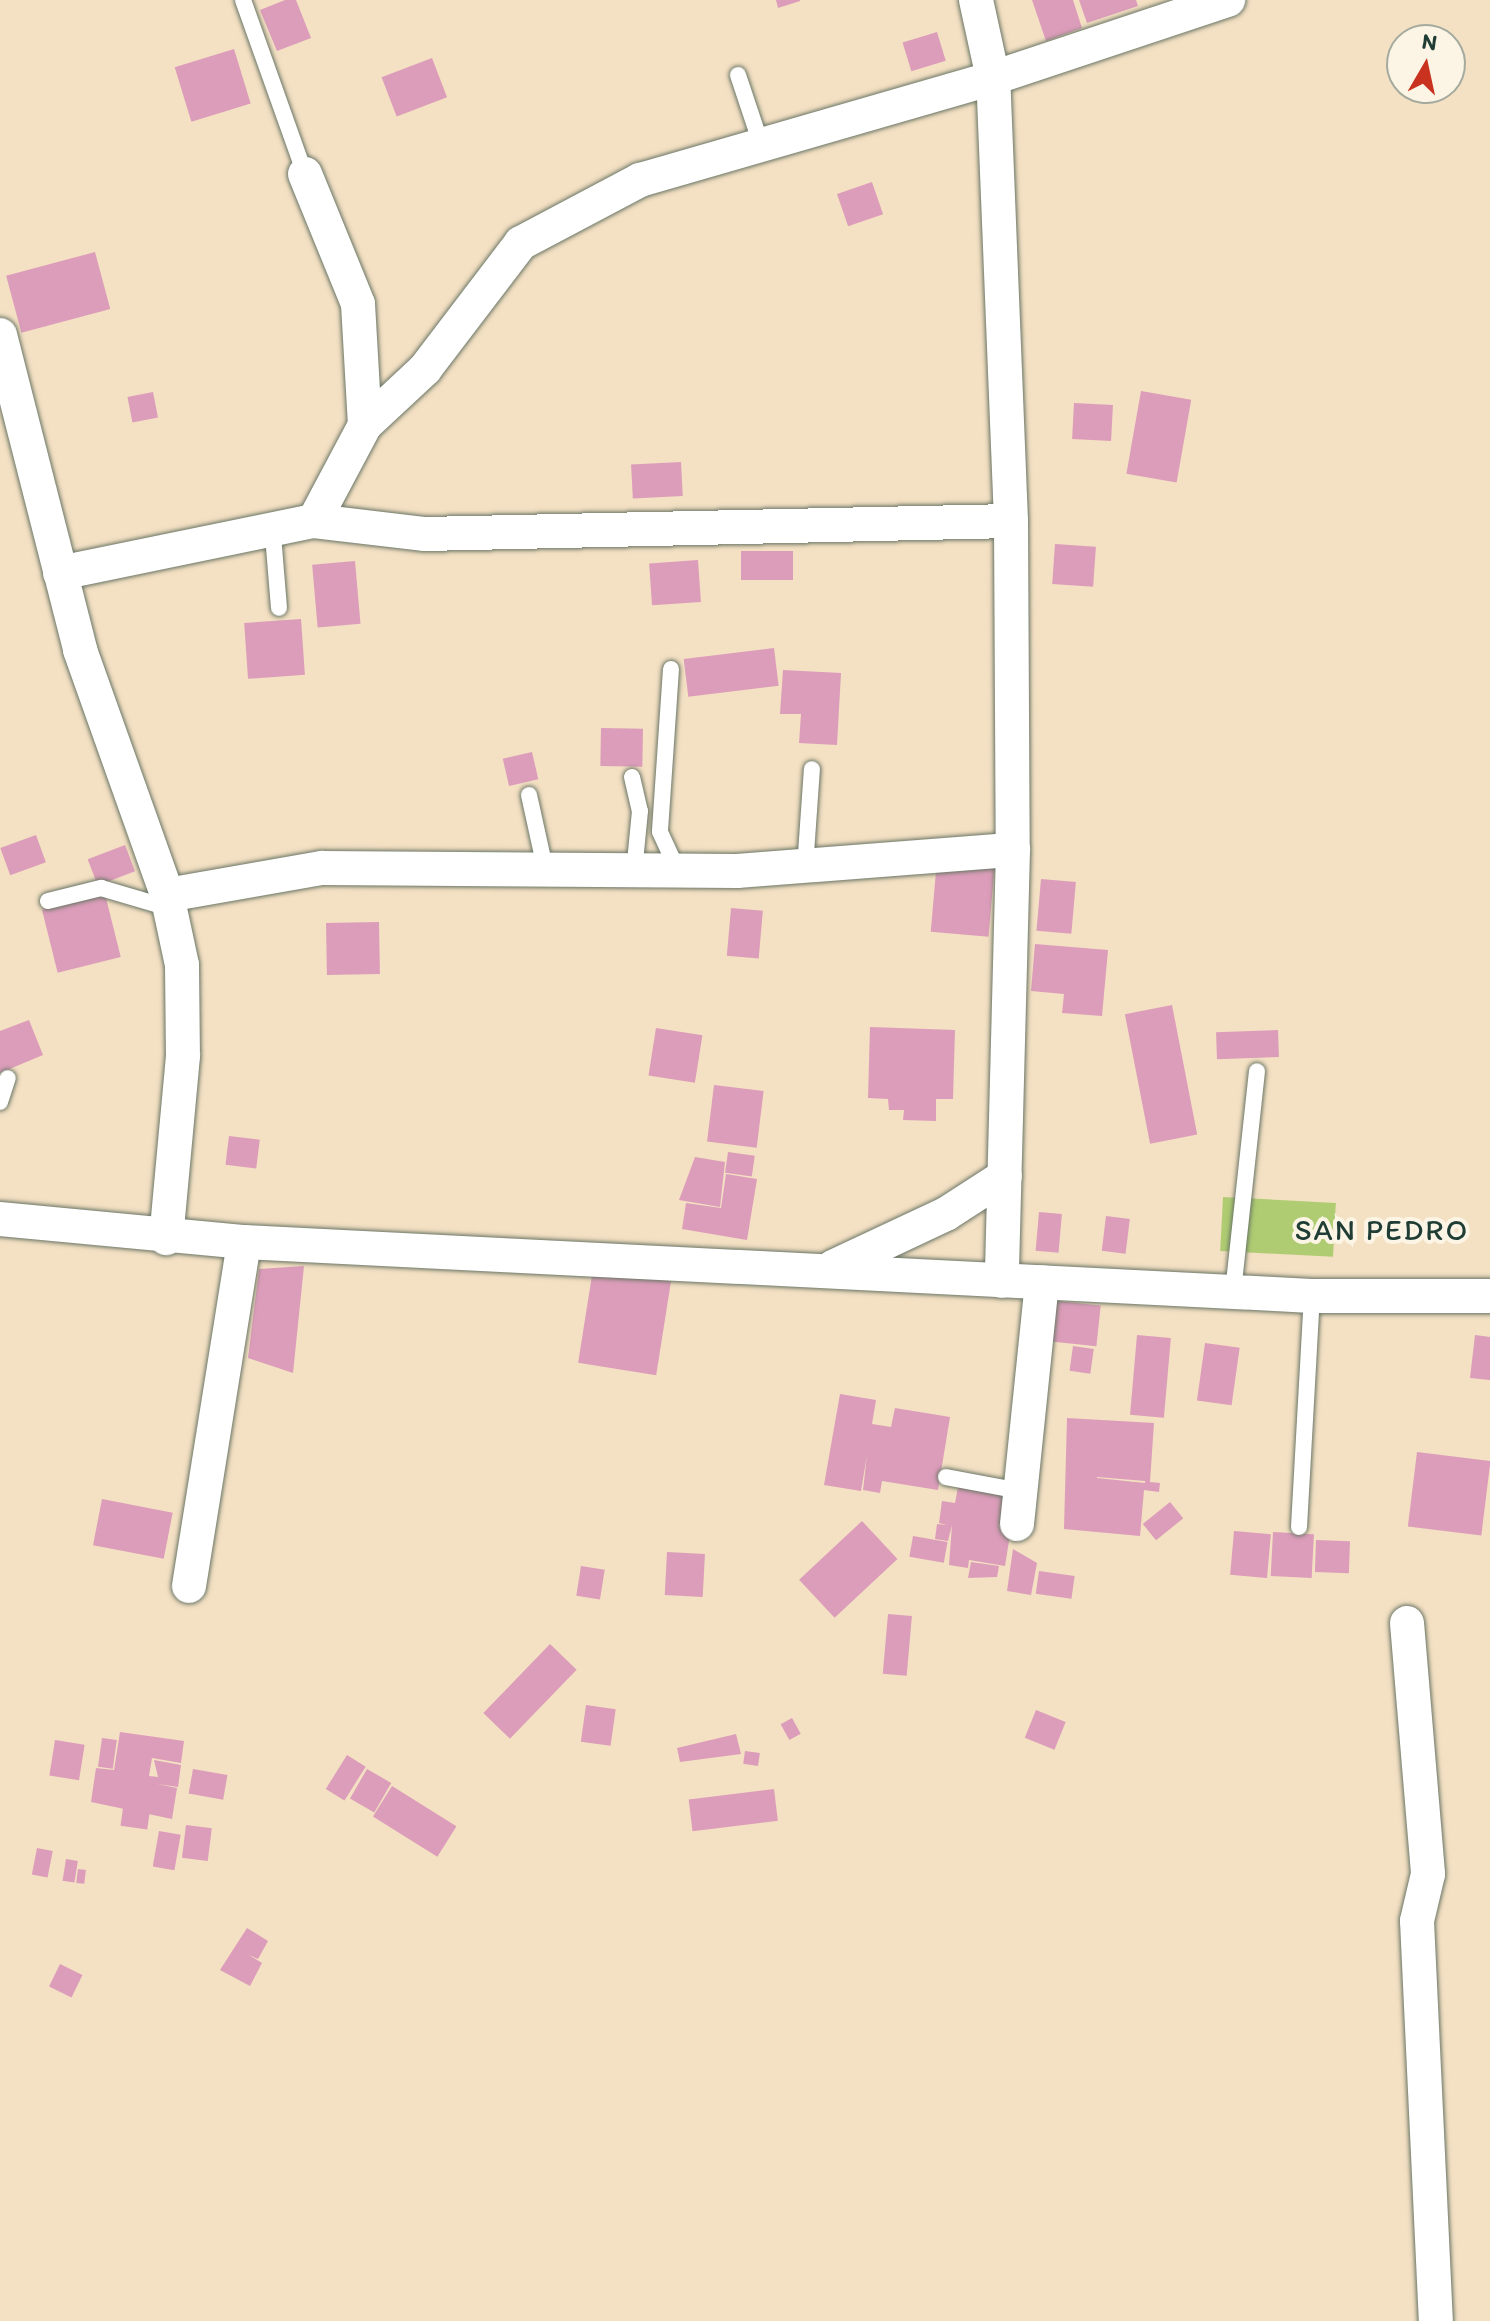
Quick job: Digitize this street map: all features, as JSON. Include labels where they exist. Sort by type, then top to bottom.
[{"type":"street","points":[[976,0],[993,78],[1011,521],[1013,850],[1002,1281]]},
{"type":"street","points":[[314,521],[365,425],[425,369],[521,243],[640,180],[993,78],[1228,0]]},
{"type":"street","points":[[305,174],[358,304],[365,425]]},
{"type":"street","points":[[0,335],[60,573],[168,901],[182,965],[183,1056],[166,1238]]},
{"type":"street","points":[[60,573],[273,535],[314,521],[425,534],[1011,521]]},
{"type":"street","points":[[168,901],[322,868],[679,872],[805,868],[1013,850]]},
{"type":"street","points":[[822,1272],[879,1249],[1005,1176]]},
{"type":"street","points":[[0,1219],[166,1238],[822,1272],[1312,1296],[1490,1296]]},
{"type":"street","points":[[189,1586],[244,1242]]},
{"type":"street","points":[[1019,1508],[1042,1282]]},
{"type":"street","points":[[1407,1623],[1428,1874],[1417,1921],[1436,2321]]},
{"type":"lane","points":[[243,0],[305,174]]},
{"type":"lane","points":[[738,75],[761,144]]},
{"type":"lane","points":[[273,535],[279,608]]},
{"type":"lane","points":[[671,669],[660,832],[679,872]]},
{"type":"lane","points":[[805,868],[812,769]]},
{"type":"lane","points":[[632,777],[640,811],[634,872]]},
{"type":"lane","points":[[529,795],[546,872]]},
{"type":"lane","points":[[48,901],[101,888],[168,901]]},
{"type":"lane","points":[[1233,1292],[1257,1071]]},
{"type":"lane","points":[[0,1102],[8,1078]]},
{"type":"lane","points":[[1299,1527],[1312,1296]]},
{"type":"lane","points":[[946,1477],[1019,1508]]},
{"type":"green space","points":[[1223,1197],[1336,1203],[1333,1257],[1220,1251]]},
{"type":"building","points":[[285,0],[296,0],[311,38],[277,51],[260,10]]},
{"type":"building","points":[[776,0],[800,0],[800,1],[778,8]]},
{"type":"building","points":[[1032,0],[1073,0],[1082,28],[1046,41]]},
{"type":"building","points":[[1079,0],[1136,0],[1138,6],[1087,23]]},
{"type":"building","points":[[937,32],[946,61],[911,71],[903,43]]},
{"type":"building","points":[[234,49],[251,104],[191,122],[175,67]]},
{"type":"building","points":[[432,58],[447,97],[397,117],[382,77]]},
{"type":"building","points":[[872,182],[883,214],[848,226],[837,194]]},
{"type":"building","points":[[95,252],[110,309],[21,333],[6,276]]},
{"type":"building","points":[[1141,391],[1191,400],[1177,483],[1126,474]]},
{"type":"building","points":[[153,392],[158,418],[132,422],[127,397]]},
{"type":"building","points":[[1074,403],[1113,405],[1111,441],[1072,439]]},
{"type":"building","points":[[681,462],[683,496],[633,499],[631,465]]},
{"type":"building","points":[[1055,544],[1096,547],[1093,587],[1052,584]]},
{"type":"building","points":[[741,551],[793,551],[793,580],[741,580]]},
{"type":"building","points":[[698,560],[701,602],[652,605],[649,563]]},
{"type":"building","points":[[355,561],[360,624],[318,628],[312,565]]},
{"type":"building","points":[[301,619],[305,675],[248,679],[244,623]]},
{"type":"building","points":[[774,648],[779,686],[688,697],[684,659]]},
{"type":"building","points":[[783,670],[841,673],[837,745],[799,743],[801,714],[780,714]]},
{"type":"building","points":[[601,728],[643,729],[642,767],[600,766]]},
{"type":"building","points":[[532,752],[538,779],[509,786],[503,759]]},
{"type":"building","points":[[36,835],[46,862],[10,875],[0,848]]},
{"type":"building","points":[[125,845],[135,871],[98,885],[88,859]]},
{"type":"building","points":[[937,860],[995,865],[989,937],[931,932]]},
{"type":"building","points":[[1041,879],[1076,882],[1071,934],[1036,931]]},
{"type":"building","points":[[105,894],[121,957],[58,973],[42,910]]},
{"type":"building","points":[[731,908],[763,911],[759,959],[727,956]]},
{"type":"building","points":[[379,922],[380,974],[327,975],[326,923]]},
{"type":"building","points":[[1035,944],[1108,950],[1102,1016],[1062,1013],[1064,994],[1031,991]]},
{"type":"building","points":[[1172,1005],[1197,1135],[1150,1144],[1125,1014]]},
{"type":"building","points":[[29,1020],[43,1055],[0,1073],[0,1031]]},
{"type":"building","points":[[870,1027],[955,1030],[953,1099],[936,1099],[936,1121],[903,1120],[904,1110],[889,1110],[888,1099],[868,1098]]},
{"type":"building","points":[[656,1028],[702,1035],[695,1083],[648,1075]]},
{"type":"building","points":[[1278,1030],[1279,1057],[1217,1059],[1216,1032]]},
{"type":"building","points":[[714,1085],[764,1091],[757,1148],[707,1142]]},
{"type":"building","points":[[229,1136],[260,1140],[256,1169],[225,1165]]},
{"type":"building","points":[[728,1152],[755,1156],[752,1177],[725,1173]]},
{"type":"building","points":[[695,1157],[725,1162],[720,1207],[679,1200]]},
{"type":"building","points":[[726,1174],[757,1179],[747,1240],[682,1229],[686,1203],[721,1208]]},
{"type":"building","points":[[1039,1212],[1062,1214],[1059,1253],[1036,1251]]},
{"type":"building","points":[[1106,1216],[1130,1219],[1126,1254],[1102,1251]]},
{"type":"building","points":[[304,1266],[293,1373],[248,1358],[259,1269]]},
{"type":"building","points":[[593,1269],[671,1281],[656,1375],[578,1363]]},
{"type":"building","points":[[1048,1300],[1101,1306],[1096,1346],[1044,1341]]},
{"type":"building","points":[[1137,1335],[1171,1338],[1164,1418],[1130,1415]]},
{"type":"building","points":[[1475,1335],[1490,1337],[1490,1380],[1470,1378]]},
{"type":"building","points":[[1205,1343],[1240,1348],[1232,1405],[1197,1400]]},
{"type":"building","points":[[1073,1346],[1094,1349],[1090,1374],[1070,1371]]},
{"type":"building","points":[[840,1394],[876,1400],[872,1424],[891,1427],[895,1408],[950,1417],[938,1490],[882,1481],[880,1493],[863,1490],[867,1455],[861,1491],[824,1485]]},
{"type":"building","points":[[1067,1418],[1154,1423],[1150,1482],[1160,1483],[1159,1492],[1144,1490],[1140,1536],[1064,1529]],"holes":[[[1097,1477],[1145,1481],[1145,1483]]]},
{"type":"building","points":[[1417,1452],[1490,1461],[1481,1535],[1408,1526]]},
{"type":"building","points":[[958,1487],[1016,1497],[1005,1566],[969,1560],[968,1568],[949,1565],[952,1525],[948,1541],[935,1539],[937,1524],[947,1525],[939,1523],[942,1501],[955,1503]]},
{"type":"building","points":[[102,1499],[173,1513],[164,1559],[93,1545]]},
{"type":"building","points":[[1170,1502],[1183,1518],[1156,1540],[1143,1524]]},
{"type":"building","points":[[862,1521],[897,1559],[835,1618],[799,1580]]},
{"type":"building","points":[[1234,1531],[1271,1534],[1267,1578],[1230,1575]]},
{"type":"building","points":[[1273,1532],[1314,1534],[1312,1578],[1271,1576]]},
{"type":"building","points":[[913,1536],[947,1542],[944,1563],[909,1557]]},
{"type":"building","points":[[1316,1540],[1350,1541],[1349,1573],[1315,1572]]},
{"type":"building","points":[[1013,1549],[1037,1563],[1031,1595],[1007,1591]]},
{"type":"building","points":[[667,1552],[705,1554],[703,1597],[665,1595]]},
{"type":"building","points":[[971,1562],[999,1566],[997,1577],[968,1578]]},
{"type":"building","points":[[581,1566],[605,1570],[600,1599],[576,1596]]},
{"type":"building","points":[[1039,1571],[1075,1576],[1071,1599],[1036,1594]]},
{"type":"building","points":[[888,1614],[912,1616],[907,1676],[883,1674]]},
{"type":"building","points":[[550,1644],[577,1670],[510,1739],[483,1713]]},
{"type":"building","points":[[586,1705],[616,1709],[611,1746],[581,1742]]},
{"type":"building","points":[[1036,1710],[1066,1722],[1054,1750],[1025,1738]]},
{"type":"building","points":[[792,1718],[801,1734],[789,1740],[781,1724]]},
{"type":"building","points":[[120,1732],[184,1741],[181,1763],[152,1758],[149,1776],[158,1777],[154,1760],[181,1765],[178,1787],[157,1784],[177,1788],[172,1819],[91,1802],[96,1768],[114,1770]]},
{"type":"building","points":[[736,1734],[741,1754],[680,1762],[677,1748]]},
{"type":"building","points":[[102,1738],[117,1740],[113,1769],[98,1767]]},
{"type":"building","points":[[55,1740],[85,1745],[79,1780],[49,1776]]},
{"type":"building","points":[[745,1751],[760,1753],[758,1766],[743,1764]]},
{"type":"building","points":[[347,1755],[366,1767],[344,1801],[326,1789]]},
{"type":"building","points":[[193,1769],[227,1775],[223,1800],[189,1794]]},
{"type":"building","points":[[367,1769],[391,1783],[374,1812],[350,1798]]},
{"type":"building","points":[[392,1786],[456,1826],[437,1857],[373,1817]]},
{"type":"building","points":[[774,1789],[778,1821],[693,1831],[689,1799]]},
{"type":"building","points":[[123,1808],[150,1812],[147,1830],[120,1826]]},
{"type":"building","points":[[186,1825],[212,1828],[208,1861],[182,1858]]},
{"type":"building","points":[[159,1831],[181,1835],[174,1870],[153,1866]]},
{"type":"building","points":[[37,1848],[53,1851],[48,1878],[32,1875]]},
{"type":"building","points":[[66,1859],[78,1861],[74,1883],[63,1881]]},
{"type":"building","points":[[78,1869],[86,1870],[84,1884],[76,1883]]},
{"type":"building","points":[[247,1928],[268,1941],[258,1959],[249,1955],[262,1963],[250,1986],[220,1970]]},
{"type":"building","points":[[60,1964],[82,1975],[72,1997],[49,1986]]},
{"type":"district","name":"SAN PEDRO","points":[[1382,1230]]}]
